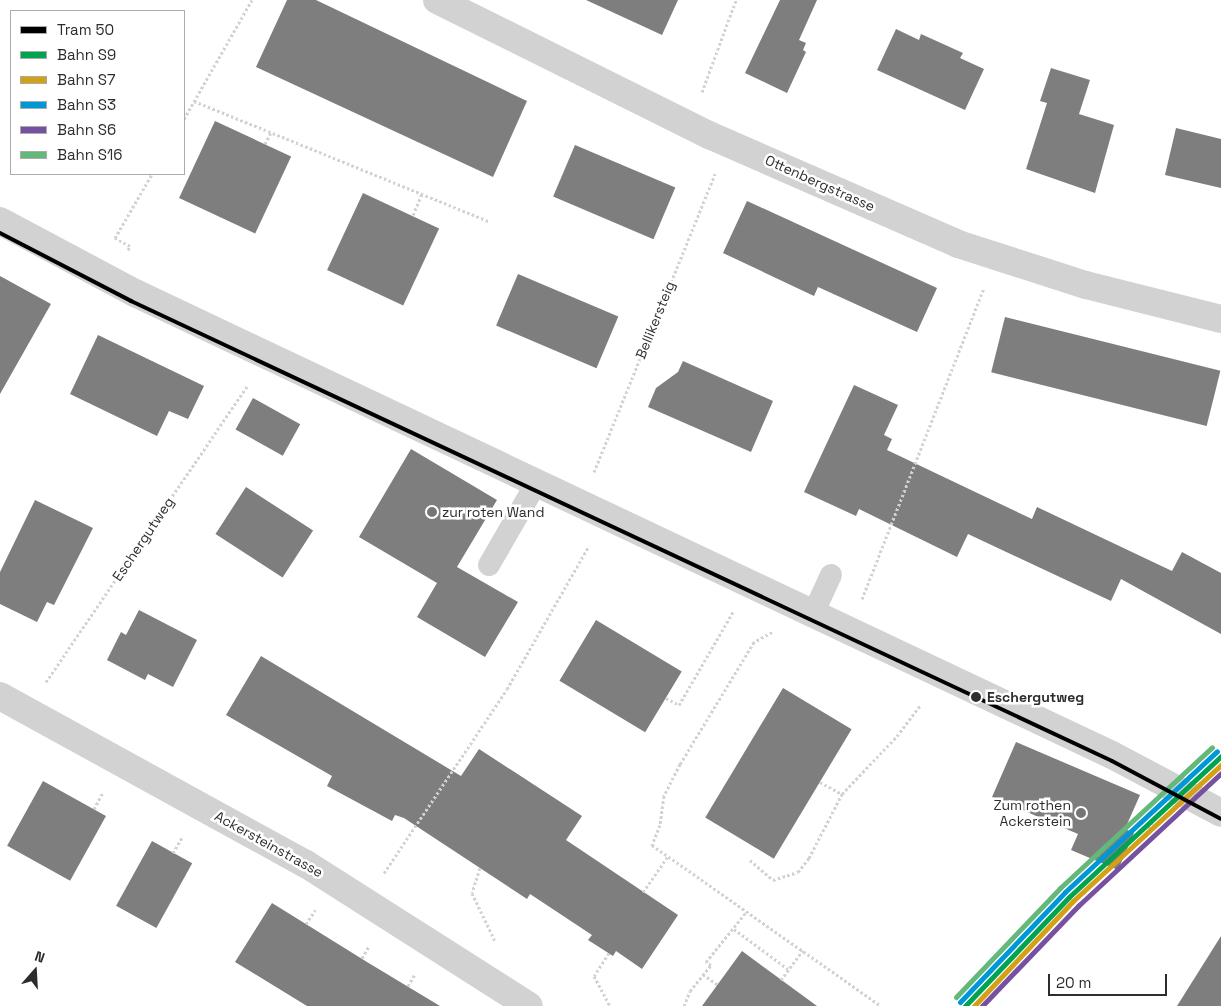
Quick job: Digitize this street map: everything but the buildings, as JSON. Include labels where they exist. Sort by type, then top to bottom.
[{"type":"street","name":"Ottenbergstrasse","points":[[437,0],[709,135],[958,244],[1086,285],[1221,319]]},
{"type":"street","points":[[0,221],[135,293],[1112,755],[1221,813]]},
{"type":"street","name":"Ackersteinstrasse","points":[[0,696],[306,864],[530,1006]]},
{"type":"lane","points":[[488,565],[537,482]]},
{"type":"lane","points":[[813,614],[831,575]]},
{"type":"path","points":[[185,117],[252,0]]},
{"type":"path","points":[[700,98],[736,0]]},
{"type":"path","points":[[194,101],[488,221]]},
{"type":"path","points":[[265,144],[271,132]]},
{"type":"path","name":"Bellikersteig","points":[[593,474],[718,166]]},
{"type":"path","points":[[127,252],[130,246],[115,238],[151,175]]},
{"type":"path","points":[[412,215],[422,194]]},
{"type":"path","points":[[862,598],[982,293]]},
{"type":"path","name":"Eschergutweg","points":[[40,690],[247,387]]},
{"type":"path","points":[[383,876],[507,689],[589,545]]},
{"type":"path","points":[[666,698],[679,705],[738,604]]},
{"type":"path","points":[[776,630],[754,642],[664,796],[660,825],[652,845],[881,1006]]},
{"type":"path","points":[[750,860],[773,880],[798,872],[842,794],[897,736],[923,700]]},
{"type":"path","points":[[820,782],[842,794]]},
{"type":"path","points":[[94,809],[105,790]]},
{"type":"path","points":[[173,853],[184,833]]},
{"type":"path","points":[[643,892],[668,856]]},
{"type":"path","points":[[480,868],[472,893],[498,951]]},
{"type":"path","points":[[306,924],[319,904]]},
{"type":"path","points":[[684,1006],[703,974],[711,965],[706,962],[747,911]]},
{"type":"path","points":[[734,928],[788,969]]},
{"type":"path","points":[[780,980],[803,950]]},
{"type":"path","points":[[609,953],[594,976],[610,1006]]},
{"type":"path","points":[[703,974],[718,985]]},
{"type":"tram line","name":"50","points":[[0,233],[131,301],[1112,761],[1221,819]]},
{"type":"rail line","name":"S16","points":[[956,997],[1060,888],[1212,747]]},
{"type":"rail line","name":"S3","points":[[960,1002],[1065,892],[1217,751]]},
{"type":"rail line","name":"S9","points":[[965,1006],[1069,897],[1221,756]]},
{"type":"rail line","name":"S7","points":[[974,1006],[1073,901],[1221,765]]},
{"type":"rail line","name":"S6","points":[[982,1006],[1078,906],[1221,773]]},
{"type":"place","name":"zur roten Wand","points":[[432,512]]},
{"type":"place","name":"Eschergutweg","points":[[976,697]]},
{"type":"place","name":"Zum rothen Ackerstein","points":[[1081,813]]}]
